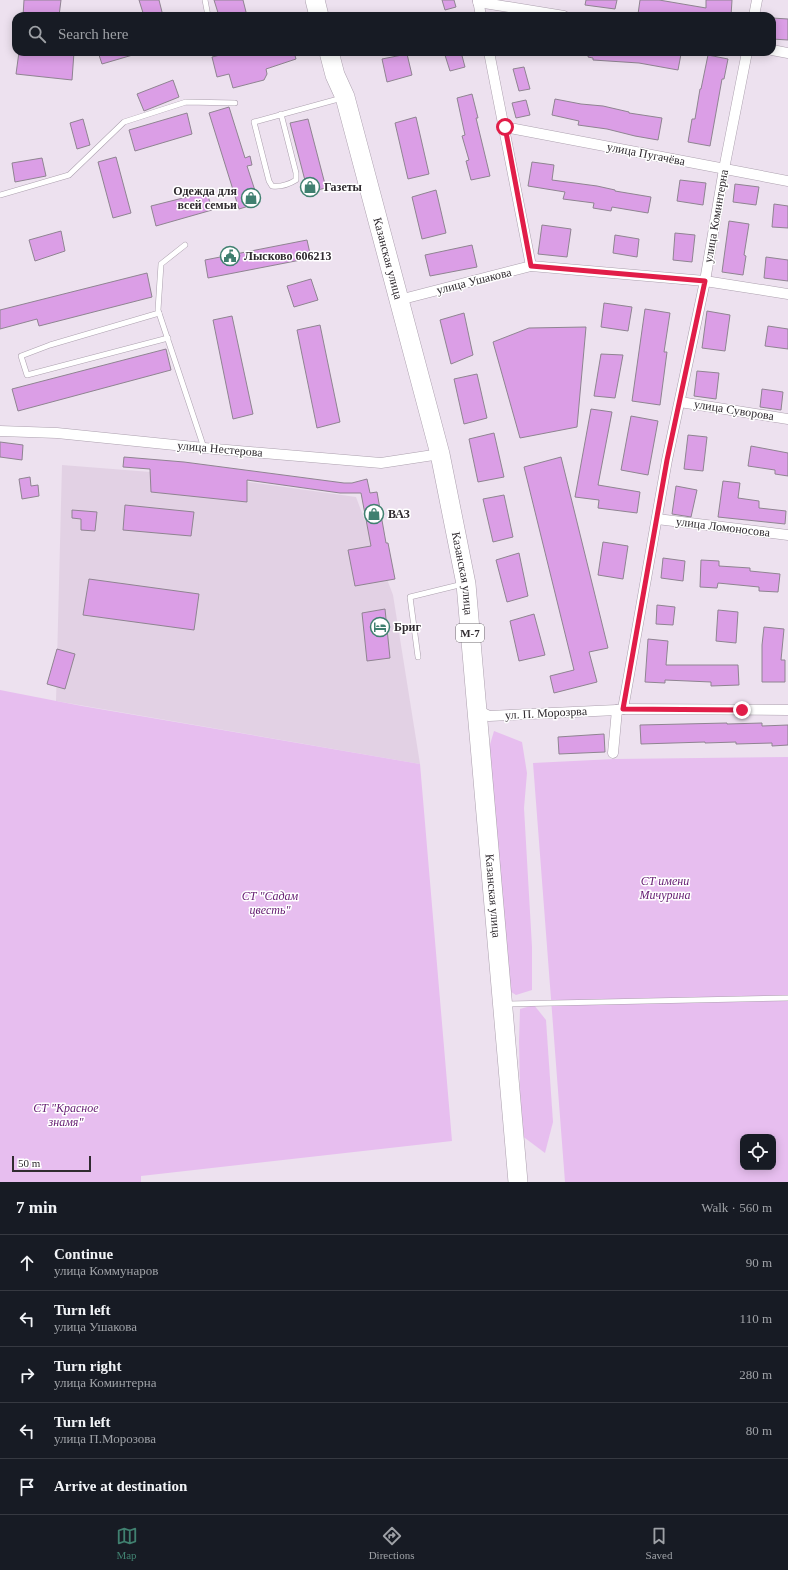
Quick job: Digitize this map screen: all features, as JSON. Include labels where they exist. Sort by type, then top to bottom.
[{"type":"highway","points":[[315,0],[318,12]]},
{"type":"highway","name":"Казанская улица","points":[[330,56],[335,75],[345,97],[440,454],[466,584],[518,1182]]},
{"type":"street","points":[[755,12],[757,0]]},
{"type":"street","points":[[480,12],[478,1],[541,12]]},
{"type":"street","points":[[776,51],[788,53]]},
{"type":"street","points":[[490,56],[505,127],[531,266]]},
{"type":"street","name":"улица Коминтерна","points":[[613,753],[667,460],[705,281],[724,169],[746,56]]},
{"type":"street","name":"улица Пугачёва","points":[[505,127],[788,181]]},
{"type":"street","name":"улица Ушакова","points":[[399,300],[531,266],[705,281],[788,294]]},
{"type":"street","name":"улица Суворова","points":[[680,402],[788,419]]},
{"type":"street","name":"улица Нестерова","points":[[0,431],[57,433],[204,448],[381,463],[440,454]]},
{"type":"street","name":"улица Ломоносова","points":[[657,519],[788,535]]},
{"type":"street","name":"ул. П. Морозрва","points":[[477,710],[489,716],[620,709],[788,710]]},
{"type":"lane","points":[[205,0],[207,12]]},
{"type":"lane","points":[[281,114],[296,173],[296,180],[290,184],[279,187],[272,186],[269,181],[254,122],[281,114],[345,97]]},
{"type":"lane","points":[[0,195],[69,175],[124,122],[186,102],[235,103]]},
{"type":"lane","points":[[185,245],[161,264],[158,310],[204,448]]},
{"type":"lane","points":[[159,313],[50,345],[21,356],[27,375],[168,338]]},
{"type":"lane","points":[[418,657],[410,597],[466,584]]},
{"type":"lane","points":[[502,1004],[788,998]]},
{"type":"shaded area","points":[[62,465],[214,477],[356,497],[393,595],[420,764],[56,701]]},
{"type":"green space","name":"СТ \"Садам цвесть\"","points":[[0,690],[82,706],[420,764],[452,1141],[141,1176],[141,1182],[0,1182]]},
{"type":"green space","points":[[494,731],[522,742],[527,773],[524,808],[532,947],[532,990],[516,995],[508,990],[486,758]]},
{"type":"green space","name":"СТ имени Мичурина","points":[[788,757],[788,1182],[565,1182],[533,763],[614,759]]},
{"type":"green space","points":[[534,1005],[546,1020],[553,1122],[545,1153],[521,1135],[519,1041],[520,1009]]},
{"type":"building","points":[[24,0],[61,0],[60,12],[23,12]]},
{"type":"building","points":[[139,0],[159,0],[162,12],[143,12]]},
{"type":"building","points":[[214,0],[243,0],[246,12],[218,12]]},
{"type":"building","points":[[442,0],[454,0],[456,7],[445,10]]},
{"type":"building","points":[[586,0],[617,0],[615,9],[585,5]]},
{"type":"building","points":[[640,0],[659,0],[706,8],[706,0],[732,0],[731,12],[638,12]]},
{"type":"building","points":[[776,18],[788,19],[788,40],[776,39]]},
{"type":"building","points":[[18,56],[74,56],[72,80],[16,74]]},
{"type":"building","points":[[99,56],[129,56],[102,64]]},
{"type":"building","points":[[295,56],[296,59],[266,69],[267,74],[264,80],[233,88],[229,74],[217,77],[212,57]]},
{"type":"building","points":[[397,56],[407,56],[412,75],[387,82],[382,59]]},
{"type":"building","points":[[445,56],[462,56],[465,67],[450,71]]},
{"type":"building","points":[[681,56],[678,70],[639,63],[593,60],[593,58],[588,57]]},
{"type":"building","points":[[708,56],[728,59],[724,79],[722,79],[710,146],[688,142],[692,119],[695,119]]},
{"type":"building","points":[[524,67],[530,89],[519,91],[513,69]]},
{"type":"building","points":[[173,80],[179,97],[144,111],[137,94]]},
{"type":"building","points":[[472,94],[478,118],[476,118],[490,176],[471,180],[466,161],[469,160],[462,136],[465,135],[457,98]]},
{"type":"building","points":[[555,99],[603,106],[629,113],[662,118],[658,140],[607,129],[578,125],[579,121],[552,115]]},
{"type":"building","points":[[526,100],[530,115],[516,118],[512,103]]},
{"type":"building","points":[[229,107],[245,158],[250,156],[252,165],[247,166],[259,203],[239,209],[209,113]]},
{"type":"building","points":[[187,113],[192,134],[135,151],[129,130]]},
{"type":"building","points":[[416,117],[429,174],[408,179],[395,123]]},
{"type":"building","points":[[83,119],[90,145],[77,149],[70,123]]},
{"type":"building","points":[[308,119],[326,188],[308,192],[290,123]]},
{"type":"building","points":[[116,157],[131,213],[113,218],[98,162]]},
{"type":"building","points":[[42,158],[46,176],[15,182],[12,163]]},
{"type":"building","points":[[532,162],[554,165],[552,180],[597,186],[615,191],[651,197],[648,213],[612,207],[611,211],[593,208],[594,203],[563,199],[565,192],[528,186]]},
{"type":"building","points":[[680,180],[706,183],[703,205],[677,201]]},
{"type":"building","points":[[735,184],[759,187],[756,205],[733,202]]},
{"type":"building","points":[[436,190],[446,233],[422,239],[412,197]]},
{"type":"building","points":[[207,192],[212,210],[156,226],[151,206]]},
{"type":"building","points":[[774,204],[788,206],[788,228],[772,227]]},
{"type":"building","points":[[729,221],[749,224],[744,255],[746,256],[743,275],[722,272]]},
{"type":"building","points":[[542,225],[571,229],[567,257],[538,254]]},
{"type":"building","points":[[61,231],[65,251],[35,261],[29,240]]},
{"type":"building","points":[[675,233],[695,235],[692,262],[673,260]]},
{"type":"building","points":[[615,235],[639,239],[637,257],[613,253]]},
{"type":"building","points":[[307,240],[311,258],[208,278],[205,260]]},
{"type":"building","points":[[472,245],[477,267],[430,276],[425,255]]},
{"type":"building","points":[[766,257],[788,260],[788,281],[764,278]]},
{"type":"building","points":[[147,273],[152,297],[39,326],[37,319],[0,329],[0,310]]},
{"type":"building","points":[[311,279],[318,300],[294,307],[287,286]]},
{"type":"building","points":[[604,303],[632,307],[628,331],[601,327]]},
{"type":"building","points":[[645,309],[670,313],[664,352],[667,352],[660,405],[632,401]]},
{"type":"building","points":[[707,311],[730,315],[725,351],[702,348]]},
{"type":"building","points":[[464,313],[473,355],[451,364],[440,320]]},
{"type":"building","points":[[232,316],[253,414],[233,419],[213,320]]},
{"type":"building","points":[[320,325],[340,422],[317,428],[297,330]]},
{"type":"building","points":[[768,326],[788,329],[788,349],[765,346]]},
{"type":"building","points":[[586,327],[577,427],[520,438],[493,342],[529,328]]},
{"type":"building","points":[[166,349],[171,370],[18,411],[12,389]]},
{"type":"building","points":[[601,354],[623,355],[615,398],[594,396]]},
{"type":"building","points":[[697,371],[719,373],[716,399],[694,396]]},
{"type":"building","points":[[477,374],[487,418],[464,424],[454,379]]},
{"type":"building","points":[[762,389],[783,392],[781,410],[760,407]]},
{"type":"building","points":[[591,409],[612,412],[598,485],[640,492],[637,513],[598,508],[599,500],[575,497]]},
{"type":"building","points":[[631,416],[658,421],[648,475],[621,470]]},
{"type":"building","points":[[494,433],[504,477],[478,482],[469,439]]},
{"type":"building","points":[[688,435],[707,437],[703,471],[684,469]]},
{"type":"building","points":[[0,442],[23,445],[22,460],[0,457]]},
{"type":"building","points":[[751,446],[788,453],[788,476],[775,474],[775,470],[748,466]]},
{"type":"building","points":[[124,457],[184,462],[344,483],[352,483],[367,479],[370,493],[377,492],[386,543],[388,543],[395,579],[355,586],[348,550],[371,546],[361,493],[340,493],[247,480],[247,502],[151,492],[150,469],[123,467]]},
{"type":"building","points":[[561,457],[608,648],[589,652],[597,682],[554,693],[550,676],[574,670],[524,467]]},
{"type":"building","points":[[30,477],[31,486],[38,485],[39,496],[22,499],[19,479]]},
{"type":"building","points":[[723,481],[740,483],[738,498],[759,501],[759,508],[786,511],[785,524],[718,517]]},
{"type":"building","points":[[676,486],[697,490],[691,517],[672,514]]},
{"type":"building","points":[[504,495],[513,537],[493,542],[483,499]]},
{"type":"building","points":[[125,505],[194,512],[191,536],[123,530]]},
{"type":"building","points":[[72,510],[97,512],[95,531],[81,530],[81,519],[72,518]]},
{"type":"building","points":[[603,542],[628,546],[623,579],[598,575]]},
{"type":"building","points":[[519,553],[528,596],[507,602],[496,560]]},
{"type":"building","points":[[663,558],[685,561],[683,581],[661,578]]},
{"type":"building","points":[[701,560],[719,561],[719,566],[750,568],[750,571],[780,574],[778,592],[759,591],[759,587],[718,583],[717,588],[700,587]]},
{"type":"building","points":[[89,579],[199,594],[194,630],[83,615]]},
{"type":"building","points":[[657,605],[675,607],[673,625],[656,624]]},
{"type":"building","points":[[385,609],[390,658],[367,661],[362,613]]},
{"type":"building","points":[[718,610],[738,612],[736,643],[716,641]]},
{"type":"building","points":[[534,614],[545,655],[519,661],[510,621]]},
{"type":"building","points":[[764,627],[784,629],[781,660],[785,660],[785,682],[762,682],[762,645]]},
{"type":"building","points":[[648,639],[668,641],[666,665],[738,665],[739,685],[711,686],[711,682],[665,680],[665,683],[645,682]]},
{"type":"building","points":[[57,649],[75,654],[65,689],[47,684]]},
{"type":"building","points":[[762,723],[762,726],[788,725],[788,745],[772,746],[772,743],[736,744],[736,742],[641,744],[640,725]]},
{"type":"building","points":[[604,734],[605,752],[559,754],[558,737]]},
{"type":"place","name":"Газеты","points":[[310,187]]},
{"type":"place","name":"Одежда для всей семьи","points":[[251,198]]},
{"type":"place","name":"Лысково 606213","points":[[230,256]]},
{"type":"place","name":"ВАЗ","points":[[374,514]]},
{"type":"place","name":"Бриг","points":[[380,627]]},
{"type":"route","points":[[505,127],[531,266],[705,281],[667,460],[623,709],[742,710]]},
{"type":"park label","name":"СТ \"Красное знамя\"","points":[[66,1115]]}]
